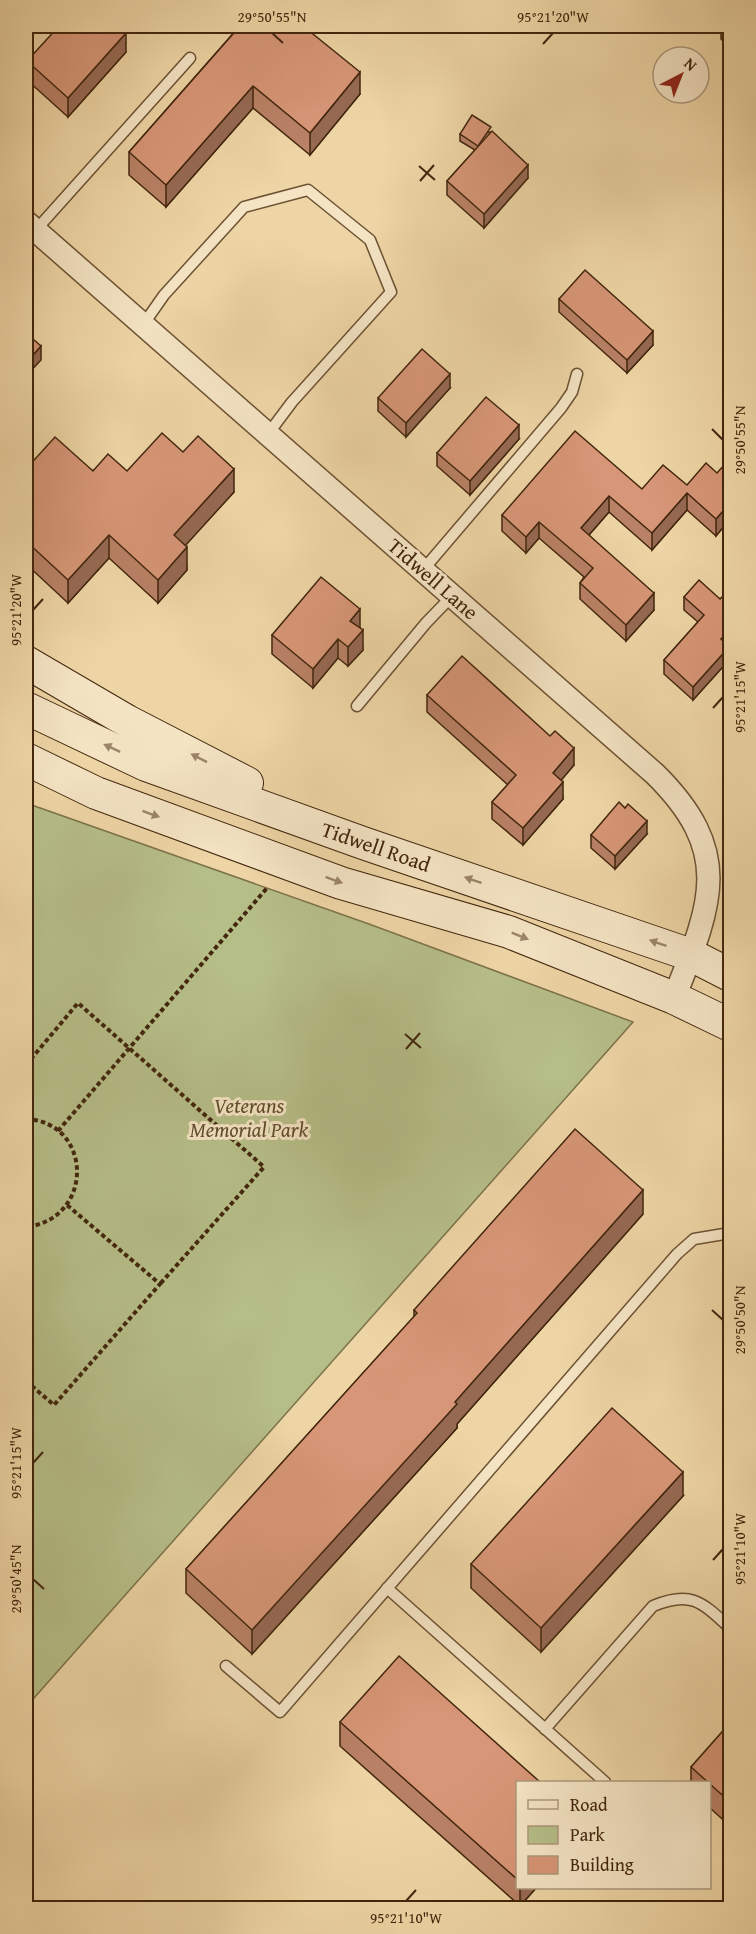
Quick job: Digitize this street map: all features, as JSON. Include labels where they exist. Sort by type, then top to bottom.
[{"type":"main road","points":[[26,662],[127,721],[363,843]]},
{"type":"main road","name":"Tidwell Road","points":[[26,708],[146,765],[363,843],[691,955],[730,975]]},
{"type":"main road","name":"Tidwell Road","points":[[26,759],[96,793],[341,883],[509,932],[674,998],[730,1024]]},
{"type":"main road","points":[[26,772],[96,793]]},
{"type":"street","name":"Tidwell Lane","points":[[30,226],[655,774],[693,820],[708,862],[710,885],[707,908],[674,998]]},
{"type":"lane","points":[[30,226],[190,58]]},
{"type":"lane","points":[[143,325],[164,296],[244,207],[308,190],[370,240],[391,292],[292,402],[268,434]]},
{"type":"lane","points":[[423,570],[561,408],[572,393],[577,374]]},
{"type":"lane","points":[[357,706],[426,623],[452,596]]},
{"type":"lane","points":[[226,1666],[280,1712],[677,1254],[694,1239],[730,1233]]},
{"type":"lane","points":[[387,1588],[604,1781]]},
{"type":"lane","points":[[545,1729],[653,1606],[670,1599],[690,1598],[706,1606],[730,1628]]},
{"type":"path","points":[[58,1131],[270,884]]},
{"type":"path","points":[[26,1065],[78,1003],[264,1167],[54,1406],[26,1381]]},
{"type":"path","points":[[26,1119],[46,1124],[58,1131],[74,1153],[77,1166],[74,1193],[67,1205],[48,1221],[26,1227]]},
{"type":"path","points":[[67,1205],[160,1284]]},
{"type":"green space","name":"Veterans Memorial Park","points":[[26,803],[369,924],[633,1022],[26,1707]]},
{"type":"building","points":[[59,26],[64,26],[71,32],[77,26],[118,26],[126,33],[68,98],[27,61]]},
{"type":"building","points":[[240,26],[303,26],[360,72],[310,133],[253,86],[166,185],[129,152]]},
{"type":"building","points":[[472,115],[491,127],[478,146],[460,134]]},
{"type":"building","points":[[492,131],[528,165],[484,214],[447,181]]},
{"type":"building","points":[[585,270],[653,331],[627,360],[559,299]]},
{"type":"building","points":[[26,333],[41,346],[26,363]]},
{"type":"building","points":[[422,349],[450,374],[406,423],[378,398]]},
{"type":"building","points":[[486,397],[519,425],[470,481],[437,453]]},
{"type":"building","points":[[575,431],[642,489],[663,465],[687,485],[706,463],[717,473],[725,464],[730,469],[730,503],[716,519],[687,493],[652,533],[609,496],[581,528],[654,593],[626,625],[580,583],[593,568],[539,522],[526,537],[502,515]]},
{"type":"building","points":[[162,433],[183,452],[198,436],[234,469],[174,535],[187,547],[158,580],[109,535],[68,580],[26,541],[26,469],[55,437],[93,471],[108,454],[127,471]]},
{"type":"building","points":[[321,577],[360,609],[350,621],[363,630],[348,647],[338,639],[313,669],[272,635]]},
{"type":"building","points":[[699,580],[720,599],[725,594],[730,599],[730,629],[721,639],[729,647],[693,687],[664,660],[704,615],[684,597]]},
{"type":"building","points":[[462,656],[550,736],[555,731],[574,748],[553,773],[563,782],[523,828],[492,802],[516,775],[427,695]]},
{"type":"building","points":[[619,802],[625,808],[628,804],[647,821],[615,856],[591,835]]},
{"type":"building","points":[[575,1129],[643,1190],[455,1402],[457,1404],[252,1630],[186,1569],[417,1313],[414,1310]]},
{"type":"building","points":[[724,1273],[730,1273],[730,1345],[726,1345]]},
{"type":"building","points":[[612,1408],[683,1472],[541,1628],[471,1564]]},
{"type":"building","points":[[399,1656],[539,1781],[516,1781],[516,1878],[340,1722]]},
{"type":"building","points":[[730,1723],[730,1802],[711,1785],[711,1781],[707,1781],[691,1767]]}]
